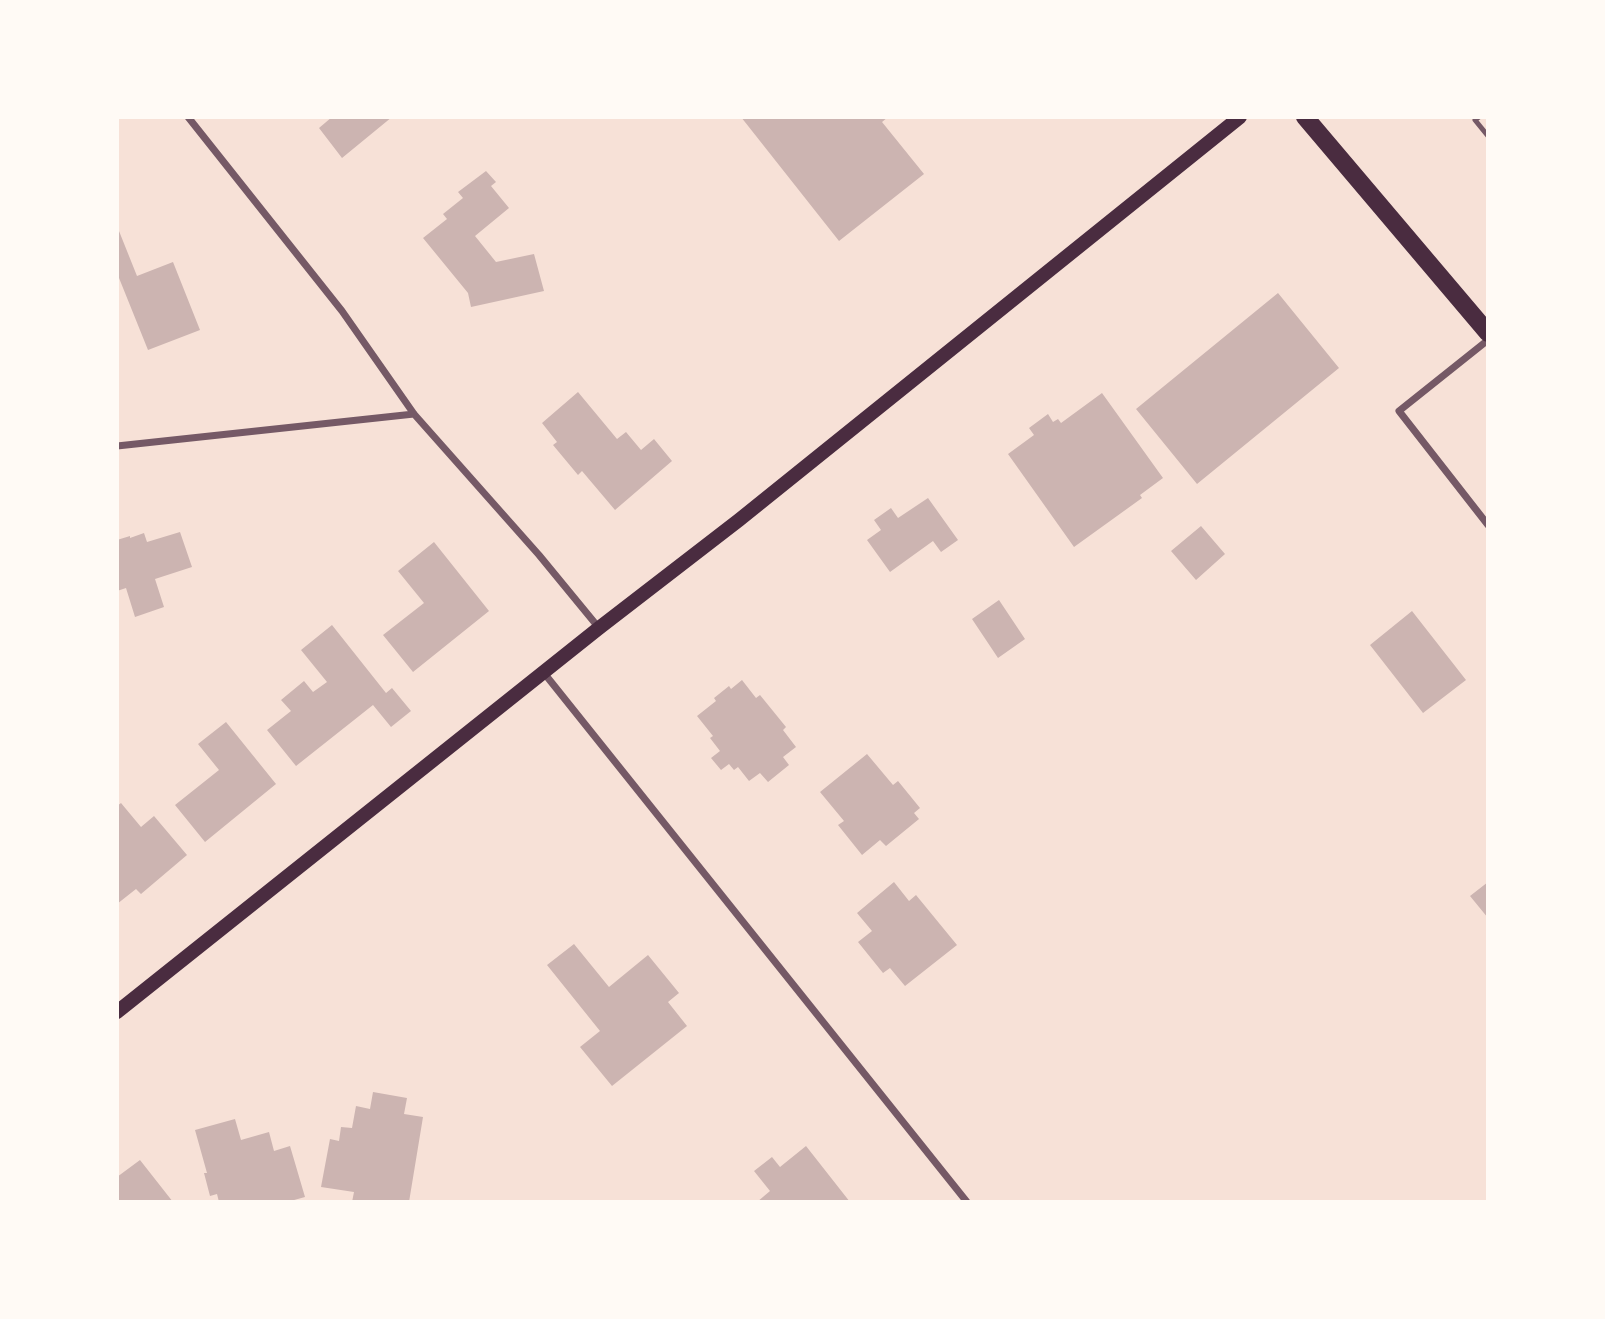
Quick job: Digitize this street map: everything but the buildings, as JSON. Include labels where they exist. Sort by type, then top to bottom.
[{"type":"main road","points":[[117,1012],[599,628],[739,520],[1240,117]]},
{"type":"main road","points":[[1305,117],[1488,332]]},
{"type":"street","points":[[188,117],[342,311],[414,414],[539,555],[599,628]]},
{"type":"street","points":[[1488,341],[1399,411],[1488,525]]},
{"type":"street","points":[[117,446],[414,414]]},
{"type":"street","points":[[544,673],[968,1202]]},
{"type":"lane","points":[[1479,117],[1475,120],[1488,136]]}]
